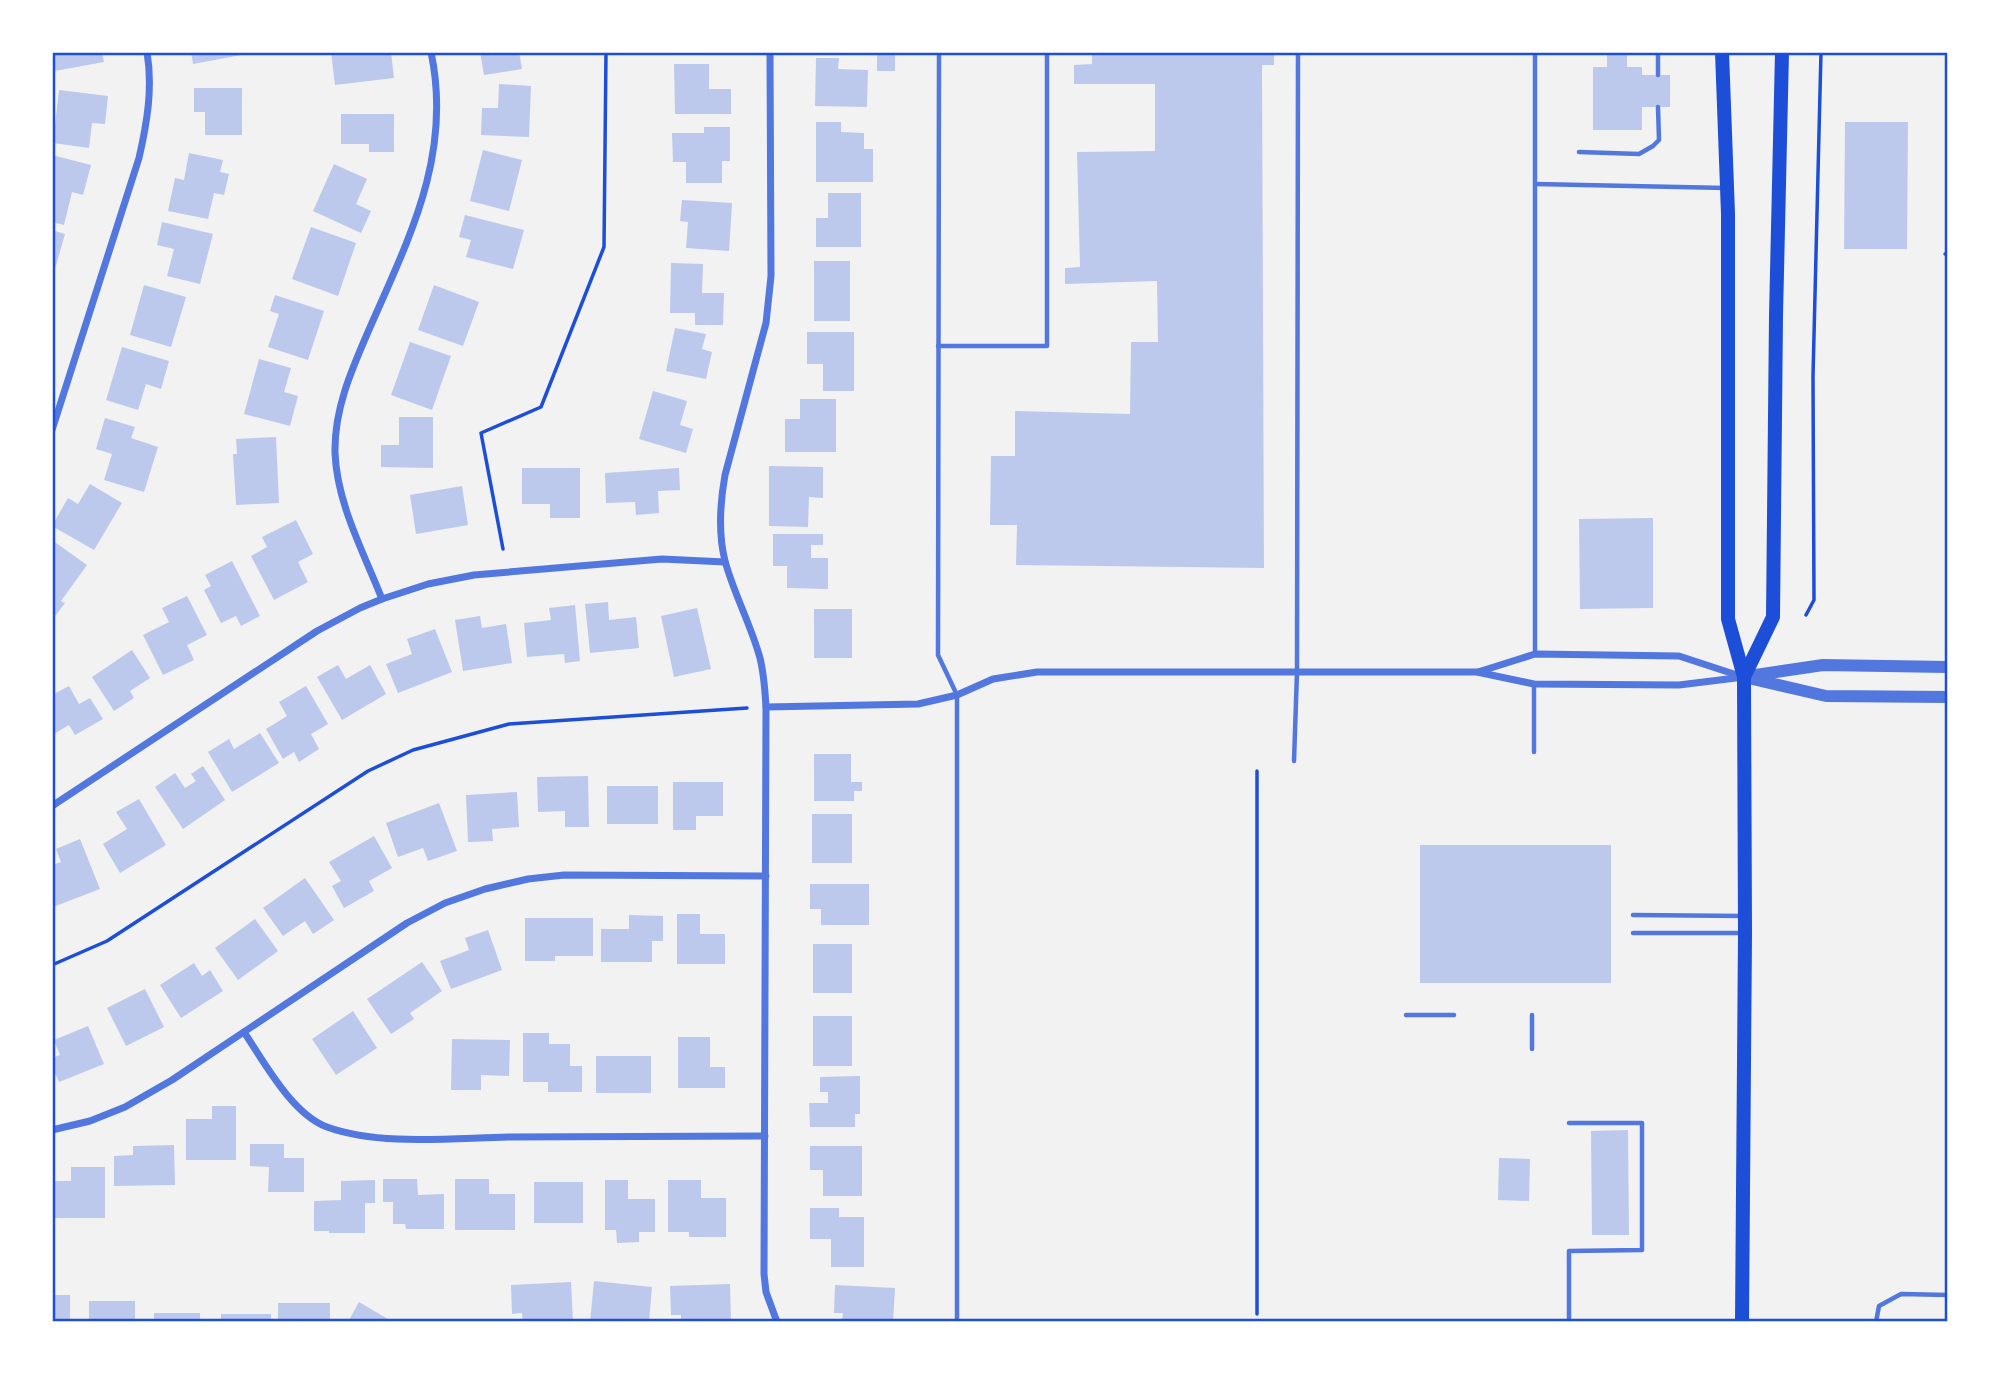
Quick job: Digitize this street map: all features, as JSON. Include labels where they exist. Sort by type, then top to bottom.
[{"type":"main road","points":[[1722,52],[1727,188],[1728,619],[1744,677],[1742,1321]]},
{"type":"main road","points":[[1744,677],[1773,617],[1782,52]]},
{"type":"street","points":[[52,430],[139,158],[147,122],[147,52]]},
{"type":"street","points":[[382,599],[344,505],[335,453],[336,428],[350,373],[415,225],[430,177],[436,138],[437,101],[431,52]]},
{"type":"street","points":[[770,52],[771,276],[766,323],[725,475],[721,537],[725,562],[759,657],[766,706],[764,1274],[766,1292],[777,1321]]},
{"type":"street","points":[[52,806],[317,631],[382,599],[428,584],[474,575],[662,559],[725,562]]},
{"type":"street","points":[[1477,672],[1535,654],[1679,656],[1744,677],[1826,696],[1948,697]]},
{"type":"street","points":[[766,706],[918,704],[957,695],[993,679],[1037,672],[1477,672],[1534,684],[1679,685],[1823,665],[1948,667]]},
{"type":"street","points":[[52,1130],[90,1121],[125,1107],[173,1080],[407,923],[445,903],[485,889],[528,879],[564,875],[766,876]]},
{"type":"street","points":[[244,1032],[283,1090],[299,1108],[326,1127],[378,1139],[765,1136]]},
{"type":"lane","points":[[939,52],[938,655],[957,695],[957,1321]]},
{"type":"lane","points":[[938,346],[1047,346],[1047,52]]},
{"type":"lane","points":[[1294,761],[1297,672],[1298,52]]},
{"type":"lane","points":[[1535,52],[1535,654]]},
{"type":"lane","points":[[1658,52],[1658,75]]},
{"type":"lane","points":[[1579,152],[1639,153],[1646,150],[1659,140],[1658,107]]},
{"type":"lane","points":[[1535,184],[1727,188]]},
{"type":"lane","points":[[1534,684],[1534,752]]},
{"type":"lane","points":[[1633,915],[1745,916]]},
{"type":"lane","points":[[1633,933],[1745,933]]},
{"type":"lane","points":[[1406,1015],[1454,1015]]},
{"type":"lane","points":[[1532,1015],[1532,1049]]},
{"type":"lane","points":[[1569,1123],[1642,1123],[1642,1250],[1569,1251],[1569,1321]]},
{"type":"lane","points":[[1876,1321],[1880,1306],[1901,1294],[1948,1295]]},
{"type":"path","points":[[503,549],[481,433],[541,407],[604,247],[606,52]]},
{"type":"path","points":[[1807,615],[1814,600],[1813,376],[1821,52]]},
{"type":"path","points":[[52,964],[107,941],[368,771],[413,751],[509,724],[747,708]]},
{"type":"path","points":[[1257,771],[1257,1314]]},
{"type":"building","points":[[52,52],[102,52],[104,62],[55,71]]},
{"type":"building","points":[[191,52],[247,52],[247,54],[193,64]]},
{"type":"building","points":[[331,52],[391,52],[394,78],[335,85]]},
{"type":"building","points":[[480,52],[519,52],[522,69],[484,75]]},
{"type":"building","points":[[895,52],[895,71],[877,71],[877,53]]},
{"type":"building","points":[[1092,52],[1274,52],[1274,65],[1262,65],[1264,568],[1016,565],[1017,525],[990,525],[991,456],[1015,456],[1015,411],[1130,414],[1131,342],[1158,342],[1157,281],[1065,284],[1065,268],[1080,267],[1077,152],[1155,151],[1155,84],[1074,84],[1074,65],[1092,64]]},
{"type":"building","points":[[1607,55],[1627,55],[1627,67],[1642,67],[1642,75],[1670,75],[1670,107],[1642,107],[1642,130],[1593,130],[1593,67],[1607,67]]},
{"type":"building","points":[[816,58],[839,58],[838,69],[868,70],[867,107],[815,106]]},
{"type":"building","points":[[674,64],[709,64],[709,89],[731,89],[731,114],[675,114]]},
{"type":"building","points":[[499,84],[531,86],[529,137],[481,135],[482,108],[498,108]]},
{"type":"building","points":[[194,88],[242,88],[242,135],[205,135],[205,112],[194,112]]},
{"type":"building","points":[[59,90],[108,96],[105,124],[92,123],[89,148],[53,143]]},
{"type":"building","points":[[341,114],[394,114],[394,152],[369,152],[369,144],[341,144]]},
{"type":"building","points":[[816,122],[841,122],[841,132],[864,133],[864,149],[873,149],[873,182],[816,182]]},
{"type":"building","points":[[1845,122],[1908,122],[1907,249],[1844,249]]},
{"type":"building","points":[[704,127],[730,127],[730,161],[722,161],[722,183],[686,183],[686,162],[673,162],[672,133],[704,133]]},
{"type":"building","points":[[483,150],[522,160],[509,211],[470,201]]},
{"type":"building","points":[[189,153],[223,160],[220,172],[229,174],[224,195],[214,193],[208,219],[168,211],[175,178],[184,180]]},
{"type":"building","points":[[52,155],[91,165],[83,195],[72,192],[64,225],[52,222]]},
{"type":"building","points":[[334,164],[367,179],[356,204],[371,211],[361,233],[313,211]]},
{"type":"building","points":[[828,193],[861,193],[861,247],[816,247],[816,218],[828,218]]},
{"type":"building","points":[[682,200],[732,203],[729,251],[686,248],[688,222],[680,221]]},
{"type":"building","points":[[465,215],[524,230],[513,269],[466,257],[471,240],[459,237]]},
{"type":"building","points":[[162,222],[213,234],[200,284],[167,276],[174,249],[157,245]]},
{"type":"building","points":[[311,227],[356,243],[338,296],[292,279]]},
{"type":"building","points":[[52,230],[65,234],[53,276],[52,276]]},
{"type":"building","points":[[814,261],[850,261],[850,321],[814,321]]},
{"type":"building","points":[[671,263],[703,264],[702,293],[724,293],[723,325],[695,325],[695,313],[670,313]]},
{"type":"building","points":[[144,285],[186,297],[171,347],[130,335]]},
{"type":"building","points":[[434,285],[479,302],[463,346],[418,330]]},
{"type":"building","points":[[275,295],[324,311],[308,360],[268,347],[279,314],[270,311]]},
{"type":"building","points":[[675,328],[706,334],[702,349],[712,352],[706,379],[666,371]]},
{"type":"building","points":[[807,332],[854,332],[854,391],[823,391],[823,364],[807,364]]},
{"type":"building","points":[[410,342],[451,356],[432,410],[391,395]]},
{"type":"building","points":[[122,347],[169,361],[161,389],[146,384],[138,410],[106,400]]},
{"type":"building","points":[[259,359],[291,368],[284,392],[298,396],[290,426],[244,414]]},
{"type":"building","points":[[653,391],[687,401],[680,425],[693,429],[686,453],[639,439]]},
{"type":"building","points":[[800,399],[836,399],[836,452],[785,452],[785,419],[800,419]]},
{"type":"building","points":[[399,417],[433,417],[433,468],[381,467],[381,445],[399,445]]},
{"type":"building","points":[[105,418],[135,427],[131,438],[158,447],[144,492],[104,480],[112,454],[96,449]]},
{"type":"building","points":[[276,437],[279,503],[236,505],[233,454],[237,454],[236,439]]},
{"type":"building","points":[[769,466],[823,467],[823,498],[809,497],[808,527],[769,526]]},
{"type":"building","points":[[522,468],[580,468],[580,518],[550,518],[550,504],[522,504]]},
{"type":"building","points":[[679,468],[680,490],[658,491],[659,513],[636,515],[635,502],[606,503],[605,473]]},
{"type":"building","points":[[90,484],[122,503],[94,550],[52,526],[68,498],[78,504]]},
{"type":"building","points":[[462,486],[468,525],[416,534],[410,495]]},
{"type":"building","points":[[1653,518],[1653,608],[1580,609],[1579,519]]},
{"type":"building","points":[[296,520],[313,554],[298,562],[308,582],[274,600],[251,556],[267,547],[262,537]]},
{"type":"building","points":[[773,534],[823,534],[823,545],[811,545],[811,558],[828,558],[828,589],[787,588],[787,566],[773,566]]},
{"type":"building","points":[[52,540],[87,565],[61,601],[65,603],[52,620]]},
{"type":"building","points":[[232,561],[260,616],[241,626],[236,616],[221,623],[204,590],[211,586],[205,575]]},
{"type":"building","points":[[187,596],[207,635],[187,645],[194,660],[163,675],[143,635],[169,622],[162,608]]},
{"type":"building","points":[[608,602],[609,620],[636,617],[639,648],[590,653],[585,604]]},
{"type":"building","points":[[575,605],[580,661],[565,663],[564,654],[527,657],[524,623],[551,620],[549,608]]},
{"type":"building","points":[[697,608],[711,669],[674,677],[661,616]]},
{"type":"building","points":[[814,609],[852,609],[852,658],[814,658]]},
{"type":"building","points":[[480,616],[482,628],[506,624],[512,663],[463,671],[455,620]]},
{"type":"building","points":[[435,629],[452,672],[398,693],[386,664],[412,654],[407,639]]},
{"type":"building","points":[[132,650],[150,678],[130,691],[134,698],[114,711],[92,677]]},
{"type":"building","points":[[338,665],[346,679],[370,665],[386,694],[342,720],[317,677]]},
{"type":"building","points":[[69,686],[79,704],[90,698],[103,719],[75,735],[69,725],[52,735],[52,695]]},
{"type":"building","points":[[306,686],[328,724],[311,734],[319,749],[299,762],[294,752],[283,759],[266,729],[287,716],[279,702]]},
{"type":"building","points":[[260,733],[279,763],[232,792],[208,752],[229,739],[234,749]]},
{"type":"building","points":[[814,754],[851,754],[851,782],[862,782],[862,791],[854,791],[854,801],[814,801]]},
{"type":"building","points":[[203,766],[225,800],[183,829],[155,787],[175,773],[185,788],[196,781],[191,774]]},
{"type":"building","points":[[588,776],[589,827],[565,827],[565,811],[538,812],[537,777]]},
{"type":"building","points":[[673,782],[723,782],[723,816],[696,816],[696,830],[673,830]]},
{"type":"building","points":[[607,786],[658,786],[658,824],[607,824]]},
{"type":"building","points":[[517,792],[519,827],[492,829],[493,841],[468,842],[466,795]]},
{"type":"building","points":[[139,799],[166,845],[120,873],[103,844],[127,829],[116,812]]},
{"type":"building","points":[[439,803],[457,851],[428,861],[423,848],[398,857],[386,823]]},
{"type":"building","points":[[812,814],[852,814],[852,863],[812,863]]},
{"type":"building","points":[[374,836],[392,868],[369,881],[374,891],[344,908],[332,886],[341,881],[329,862]]},
{"type":"building","points":[[80,839],[100,889],[53,907],[52,865],[61,862],[56,849]]},
{"type":"building","points":[[1420,845],[1611,845],[1611,983],[1420,983]]},
{"type":"building","points":[[305,878],[334,920],[313,934],[305,921],[283,936],[263,908]]},
{"type":"building","points":[[810,884],[869,884],[869,925],[821,925],[821,909],[810,909]]},
{"type":"building","points":[[677,914],[700,914],[700,934],[725,934],[725,964],[677,964]]},
{"type":"building","points":[[629,915],[663,916],[663,941],[652,941],[652,962],[601,962],[601,929],[629,929]]},
{"type":"building","points":[[525,918],[593,918],[593,956],[555,956],[555,961],[525,961]]},
{"type":"building","points":[[255,919],[278,951],[238,980],[215,948]]},
{"type":"building","points":[[488,930],[502,970],[451,989],[440,961],[469,950],[465,938]]},
{"type":"building","points":[[813,944],[852,944],[852,993],[813,993]]},
{"type":"building","points":[[422,962],[442,991],[410,1013],[414,1019],[391,1034],[367,999]]},
{"type":"building","points":[[194,963],[202,976],[210,970],[223,991],[181,1018],[160,985]]},
{"type":"building","points":[[145,989],[164,1027],[126,1046],[107,1008]]},
{"type":"building","points":[[353,1011],[377,1048],[336,1075],[312,1039]]},
{"type":"building","points":[[813,1016],[852,1016],[852,1066],[813,1066]]},
{"type":"building","points":[[88,1026],[104,1064],[59,1082],[52,1066],[52,1058],[60,1055],[54,1040]]},
{"type":"building","points":[[523,1033],[549,1033],[549,1044],[570,1044],[570,1066],[582,1066],[582,1092],[548,1092],[548,1082],[523,1082]]},
{"type":"building","points":[[678,1037],[710,1037],[710,1067],[725,1067],[725,1088],[678,1088]]},
{"type":"building","points":[[452,1039],[510,1040],[509,1076],[481,1075],[481,1090],[451,1090]]},
{"type":"building","points":[[596,1056],[651,1056],[651,1093],[596,1093]]},
{"type":"building","points":[[860,1076],[860,1114],[855,1114],[855,1127],[810,1127],[809,1103],[828,1103],[828,1092],[820,1092],[820,1077]]},
{"type":"building","points":[[212,1106],[236,1106],[236,1160],[186,1160],[186,1119],[212,1119]]},
{"type":"building","points":[[1628,1130],[1629,1235],[1592,1235],[1591,1131]]},
{"type":"building","points":[[250,1144],[284,1144],[284,1158],[304,1158],[304,1192],[268,1192],[269,1167],[250,1166]]},
{"type":"building","points":[[174,1145],[175,1185],[114,1186],[114,1156],[133,1155],[133,1146]]},
{"type":"building","points":[[810,1146],[862,1146],[862,1196],[823,1196],[823,1170],[810,1170]]},
{"type":"building","points":[[1499,1158],[1530,1159],[1529,1201],[1498,1200]]},
{"type":"building","points":[[71,1167],[105,1167],[105,1218],[52,1218],[52,1181],[71,1181]]},
{"type":"building","points":[[383,1179],[417,1179],[418,1195],[444,1194],[444,1229],[406,1229],[405,1224],[393,1224],[393,1202],[383,1202]]},
{"type":"building","points":[[455,1179],[489,1179],[489,1194],[515,1194],[515,1230],[455,1230]]},
{"type":"building","points":[[375,1180],[375,1203],[365,1203],[365,1233],[314,1231],[314,1201],[341,1200],[341,1181]]},
{"type":"building","points":[[605,1180],[628,1180],[628,1199],[655,1199],[655,1232],[639,1232],[639,1242],[617,1243],[616,1230],[605,1230]]},
{"type":"building","points":[[668,1180],[701,1180],[701,1198],[726,1198],[726,1237],[689,1237],[689,1232],[668,1232]]},
{"type":"building","points":[[534,1182],[583,1182],[583,1223],[534,1223]]},
{"type":"building","points":[[810,1208],[839,1208],[839,1217],[864,1217],[864,1267],[831,1267],[831,1239],[810,1239]]},
{"type":"building","points":[[594,1281],[652,1287],[649,1322],[590,1322]]},
{"type":"building","points":[[571,1282],[573,1322],[523,1322],[522,1313],[512,1314],[511,1285]]},
{"type":"building","points":[[730,1284],[731,1322],[681,1322],[681,1315],[671,1315],[670,1286]]},
{"type":"building","points":[[835,1285],[895,1288],[893,1322],[842,1322],[843,1313],[834,1313]]},
{"type":"building","points":[[52,1295],[70,1295],[70,1322],[52,1322]]},
{"type":"building","points":[[89,1301],[135,1301],[135,1322],[89,1322]]},
{"type":"building","points":[[359,1302],[393,1322],[348,1322]]},
{"type":"building","points":[[278,1303],[330,1303],[330,1322],[278,1322]]},
{"type":"building","points":[[154,1313],[200,1313],[200,1322],[154,1322]]},
{"type":"building","points":[[221,1314],[271,1314],[271,1322],[221,1322]]}]
